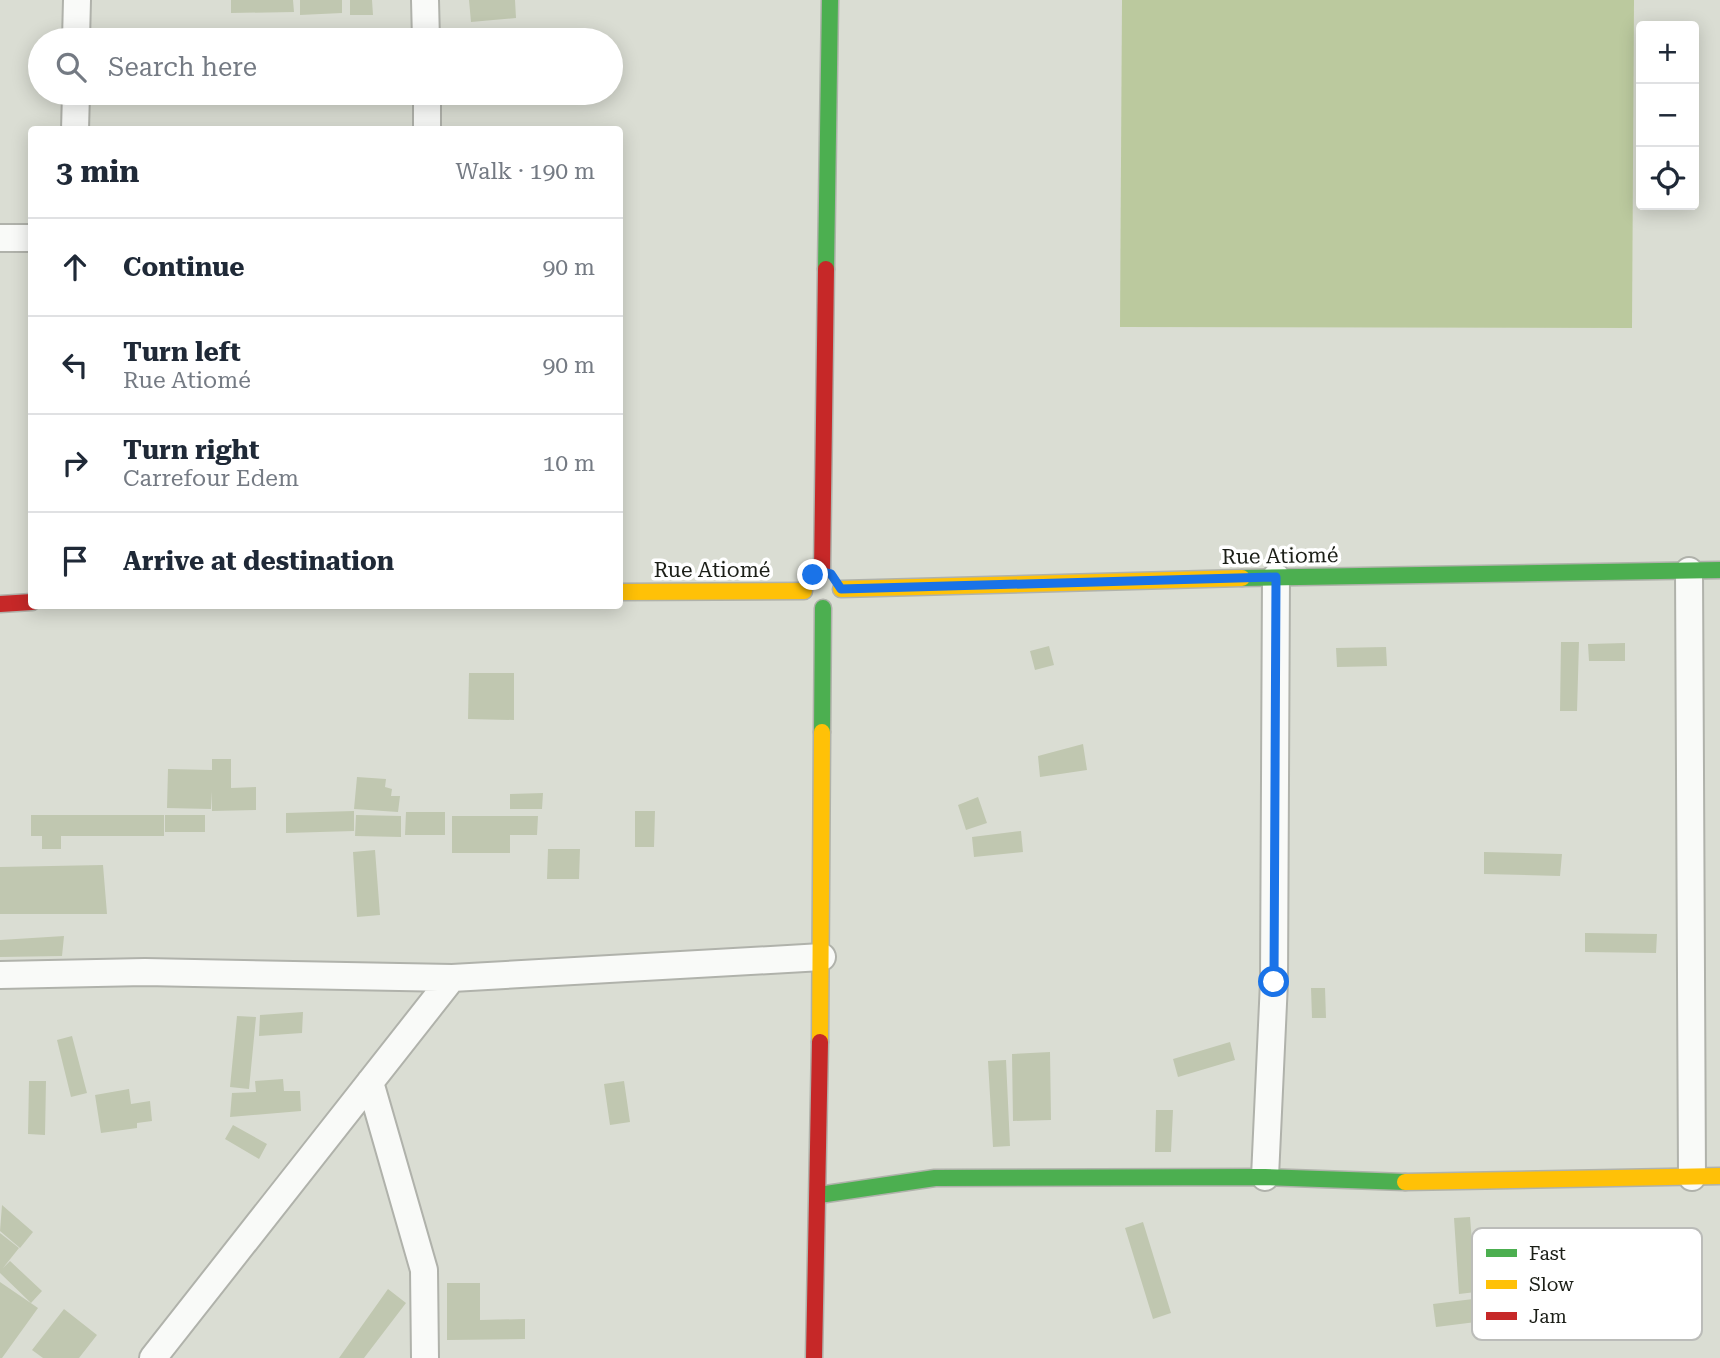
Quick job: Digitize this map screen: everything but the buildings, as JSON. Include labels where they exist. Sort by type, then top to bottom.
[{"type":"street","points":[[76,28],[77,0]]},
{"type":"street","points":[[425,0],[426,28]]},
{"type":"street","points":[[822,572],[830,0]]},
{"type":"street","points":[[75,126],[76,105]]},
{"type":"street","points":[[427,105],[427,126]]},
{"type":"street","points":[[0,238],[28,239]]},
{"type":"street","name":"Rue Atiomé","points":[[841,589],[1276,577],[1720,570]]},
{"type":"street","points":[[1689,571],[1692,1177]]},
{"type":"street","points":[[822,572],[831,574],[841,589],[832,606],[823,608],[814,606],[804,591],[813,575],[822,572]]},
{"type":"street","points":[[1265,1177],[1274,982],[1276,577]]},
{"type":"street","name":"Rue Atiomé","points":[[623,592],[804,591]]},
{"type":"street","points":[[0,604],[28,602]]},
{"type":"street","points":[[814,1358],[820,1195],[823,608]]},
{"type":"street","points":[[0,975],[145,972],[452,978],[822,957]]},
{"type":"street","points":[[153,1358],[452,978]]},
{"type":"street","points":[[370,1082],[424,1270],[425,1358]]},
{"type":"street","points":[[820,1195],[935,1178],[1265,1177],[1450,1183],[1720,1176]]},
{"type":"green space","points":[[1122,0],[1634,0],[1632,328],[1120,327]]},
{"type":"traffic: fast","points":[[826,269],[830,0]]},
{"type":"traffic: fast","points":[[1242,578],[1720,570]]},
{"type":"traffic: fast","points":[[822,732],[823,608]]},
{"type":"traffic: fast","points":[[819,1195],[935,1178],[1265,1177],[1405,1182]]},
{"type":"traffic: slow","points":[[841,589],[1242,578]]},
{"type":"traffic: slow","points":[[623,592],[804,591]]},
{"type":"traffic: slow","points":[[820,1042],[822,732]]},
{"type":"traffic: slow","points":[[1405,1182],[1720,1176]]},
{"type":"traffic: jam","points":[[822,572],[826,269]]},
{"type":"traffic: jam","points":[[0,604],[28,602]]},
{"type":"traffic: jam","points":[[814,1358],[820,1042]]},
{"type":"route","points":[[813,575],[822,572],[831,574],[838,580],[841,589],[1276,577],[1274,982]]}]
